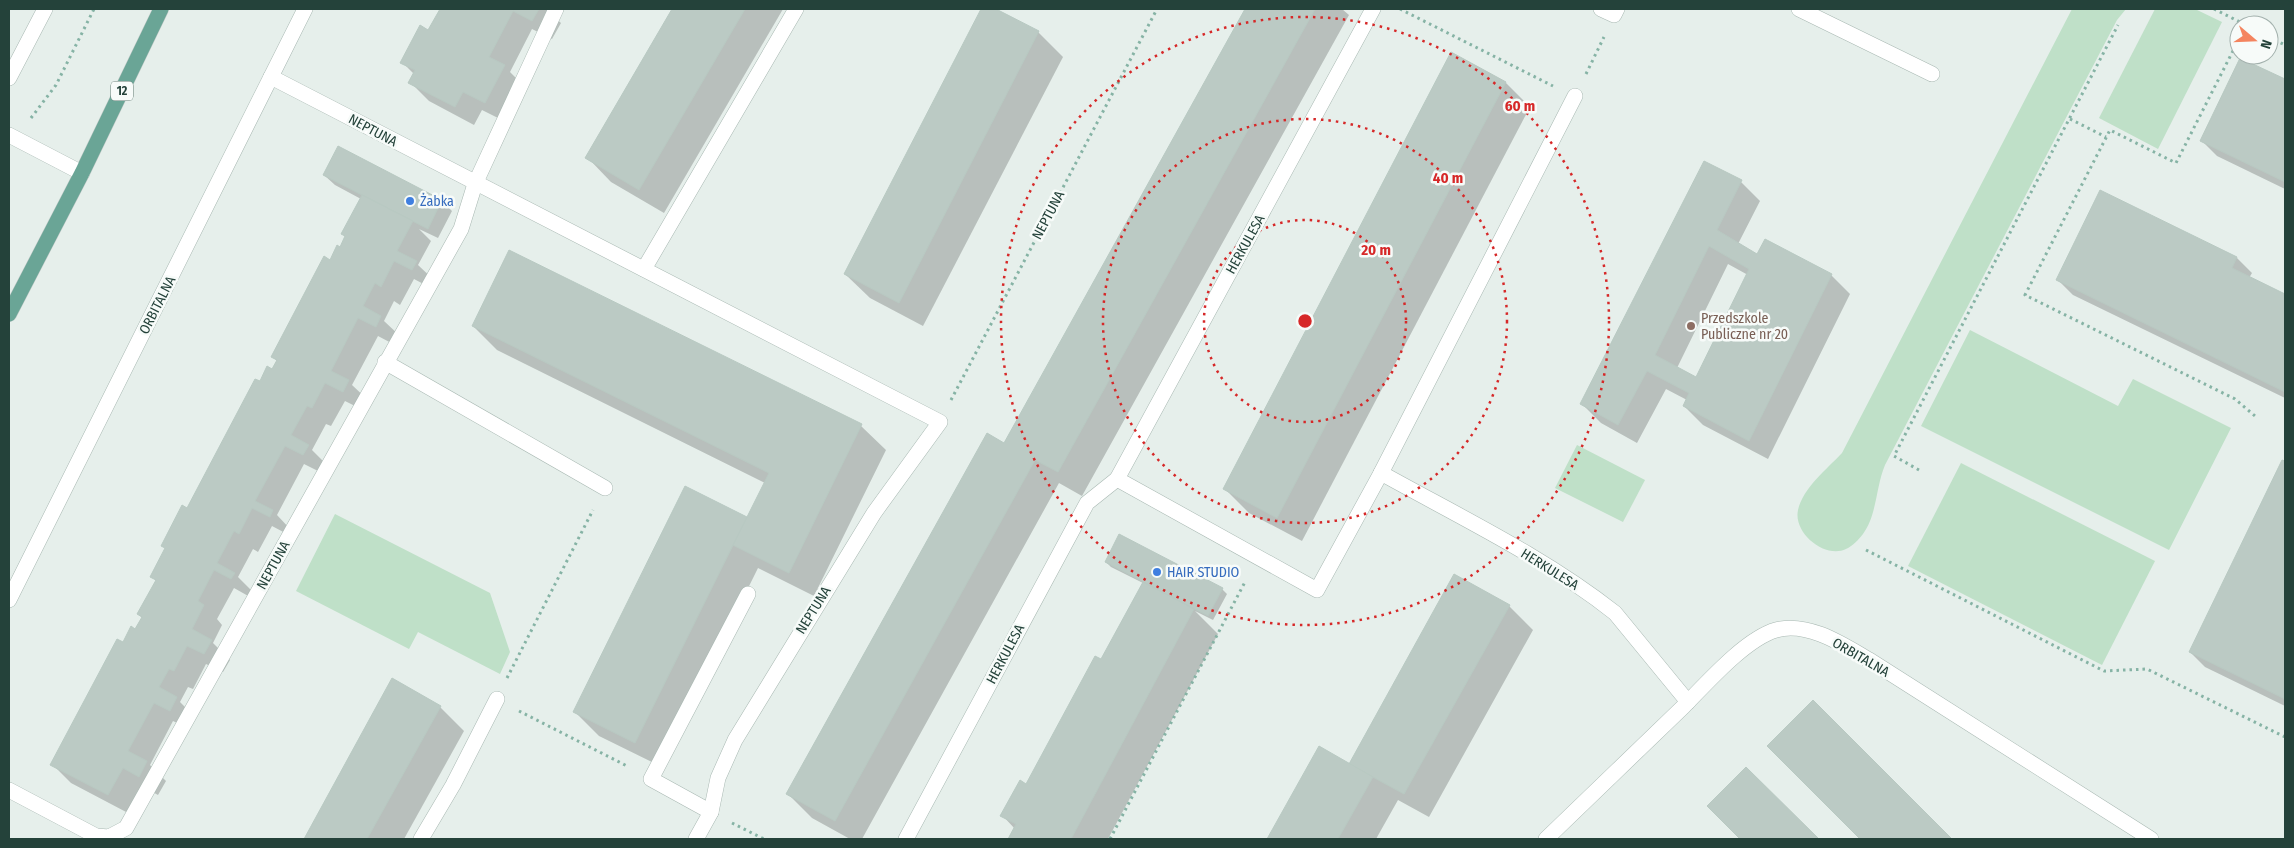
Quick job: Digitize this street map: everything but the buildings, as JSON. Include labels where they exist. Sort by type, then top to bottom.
[{"type":"main road","name":"12","points":[[9,314],[82,173],[161,9]]},
{"type":"street","points":[[9,78],[45,9]]},
{"type":"street","name":"ORBITALNA","points":[[9,600],[305,9]]},
{"type":"street","name":"NEPTUNA","points":[[9,790],[96,836],[109,837],[126,828],[461,229],[475,184],[556,9]]},
{"type":"street","points":[[644,269],[796,9]]},
{"type":"street","name":"HERKULESA","points":[[906,839],[1087,503],[1117,479],[1373,9]]},
{"type":"street","points":[[1799,9],[1932,74]]},
{"type":"street","name":"NEPTUNA","points":[[271,77],[475,184],[940,422],[874,513],[740,731],[724,760],[711,812],[696,839]]},
{"type":"street","points":[[1117,479],[1317,590],[1381,472],[1575,96]]},
{"type":"street","points":[[9,135],[82,173]]},
{"type":"street","points":[[385,362],[605,488]]},
{"type":"street","name":"HERKULESA","points":[[1381,472],[1558,572],[1603,604],[1615,613],[1688,702]]},
{"type":"street","points":[[711,812],[651,779],[748,594]]},
{"type":"street","name":"ORBITALNA","points":[[1546,839],[1688,702],[1758,638],[1777,630],[1803,629],[1835,640],[1871,661],[2151,839]]},
{"type":"street","points":[[421,839],[453,785],[497,699]]},
{"type":"path","points":[[27,123],[56,85],[94,9]]},
{"type":"path","name":"NEPTUNA","points":[[940,422],[1156,9]]},
{"type":"path","points":[[1400,9],[1575,96],[1611,11]]},
{"type":"path","points":[[2214,9],[2229,16]]},
{"type":"path","points":[[1919,470],[1894,456],[2118,25]]},
{"type":"path","points":[[2229,60],[2176,163],[2110,130],[2025,295],[2235,399],[2255,416]]},
{"type":"path","points":[[2070,119],[2106,137]]},
{"type":"path","points":[[605,488],[497,699],[651,779]]},
{"type":"path","points":[[1866,550],[2104,671],[2147,669],[2285,737]]},
{"type":"path","points":[[1110,839],[1258,557]]},
{"type":"path","points":[[711,812],[764,839]]},
{"type":"green space","points":[[2072,9],[2126,9],[2117,20],[1885,465],[1868,526],[1858,540],[1846,549],[1838,551],[1820,547],[1805,535],[1800,527],[1798,510],[1801,502],[1816,479],[1842,453]]},
{"type":"green space","points":[[2155,9],[2195,9],[2222,22],[2158,149],[2099,118]]},
{"type":"green space","points":[[1970,330],[2118,406],[2133,379],[2231,428],[2169,550],[1921,426]]},
{"type":"green space","points":[[1577,445],[1645,480],[1623,522],[1555,488]]},
{"type":"green space","points":[[1961,463],[2155,561],[2102,665],[1908,566]]},
{"type":"green space","points":[[335,514],[490,593],[510,652],[500,674],[418,632],[409,649],[296,591]]},
{"type":"place","name":"Żabka","points":[[410,201]]},
{"type":"place","name":"Przedszkole Publiczne nr 20","points":[[1691,326]]},
{"type":"place","name":"HAIR STUDIO","points":[[1157,572]]}]
